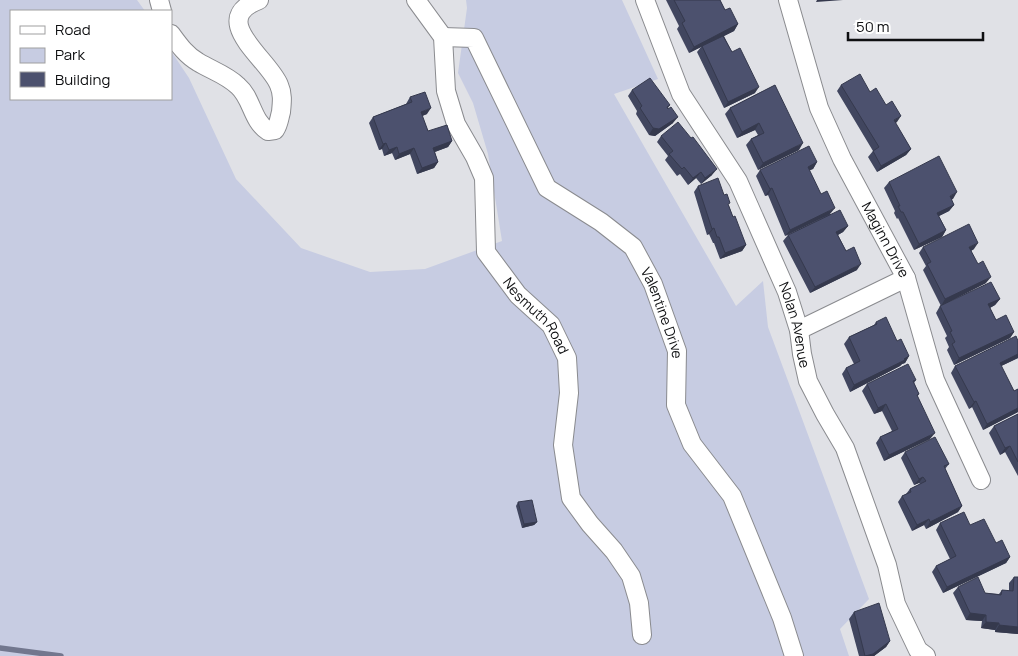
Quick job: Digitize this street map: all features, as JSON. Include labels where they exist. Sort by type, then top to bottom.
[{"type":"street","points":[[172,35],[185,53],[239,86],[250,101],[261,126],[268,131],[275,130],[279,124],[282,99],[280,86],[272,72],[243,39],[239,27],[243,9],[259,0]]},
{"type":"street","points":[[416,0],[443,37]]},
{"type":"street","name":"Nolan Avenue","points":[[645,0],[681,94],[738,180],[787,292],[799,330],[808,381],[845,448],[887,565],[896,604],[918,650],[926,656]]},
{"type":"street","name":"Maginn Drive","points":[[788,0],[819,108],[842,159],[906,278],[935,380],[981,480]]},
{"type":"street","name":"Nesmuth Road","points":[[443,37],[446,91],[456,124],[475,156],[484,178],[486,252],[518,295],[550,325],[567,358],[569,393],[563,445],[571,498],[631,576],[639,602],[642,635]]},
{"type":"street","name":"Valentine Drive","points":[[443,37],[474,38],[548,188],[601,222],[633,247],[652,284],[676,351],[676,406],[692,444],[732,496],[782,618],[794,656]]},
{"type":"street","points":[[799,330],[906,278]]},
{"type":"green space","points":[[0,0],[137,0],[144,10],[10,10],[10,100],[172,100],[172,52],[189,78],[236,179],[301,248],[370,272],[425,269],[502,241],[488,154],[473,103],[458,73],[467,8],[466,0],[622,0],[658,79],[614,94],[736,306],[763,281],[768,327],[869,599],[840,629],[849,656],[0,656]]},
{"type":"building","points":[[674,0],[720,0],[725,10],[730,8],[738,24],[694,47],[682,23],[685,21]]},
{"type":"building","points":[[723,36],[732,52],[740,48],[759,87],[728,102],[702,46]]},
{"type":"building","points":[[860,74],[870,92],[876,88],[886,105],[892,101],[901,116],[894,120],[911,149],[881,166],[873,151],[879,147],[841,85]]},
{"type":"building","points":[[650,78],[670,105],[667,107],[668,109],[671,107],[678,117],[659,129],[653,128],[640,108],[642,106],[632,90]]},
{"type":"building","points":[[775,85],[803,143],[763,163],[751,139],[764,133],[759,123],[742,132],[730,108]]},
{"type":"building","points":[[425,92],[431,108],[421,112],[428,131],[447,125],[452,141],[433,148],[438,162],[422,168],[414,148],[399,154],[397,147],[389,150],[386,143],[383,144],[373,117],[412,102],[410,97]]},
{"type":"building","points":[[678,122],[691,138],[693,137],[717,169],[705,178],[701,172],[693,178],[669,154],[673,151],[661,136]]},
{"type":"building","points":[[809,146],[817,162],[808,167],[821,194],[827,191],[835,208],[790,230],[772,188],[770,189],[760,170]]},
{"type":"building","points":[[939,156],[957,192],[950,196],[954,205],[937,213],[946,230],[919,244],[898,206],[900,206],[889,182]]},
{"type":"building","points":[[718,178],[724,195],[727,194],[730,203],[728,204],[733,217],[735,216],[746,245],[725,253],[719,237],[717,237],[714,228],[712,229],[698,186]]},
{"type":"building","points":[[840,210],[848,226],[836,232],[846,251],[854,247],[861,264],[815,287],[788,235]]},
{"type":"building","points":[[969,224],[978,243],[969,247],[978,264],[983,261],[991,277],[945,299],[927,264],[931,262],[923,247]]},
{"type":"building","points":[[991,282],[1000,299],[988,304],[996,320],[1006,315],[1014,332],[959,358],[952,344],[955,342],[950,332],[952,331],[940,306]]},
{"type":"building","points":[[886,317],[897,341],[901,339],[909,356],[905,360],[854,385],[846,368],[860,361],[849,337],[877,324],[876,322]]},
{"type":"building","points":[[1016,336],[1018,354],[1000,363],[1014,391],[1018,389],[1018,408],[987,424],[955,366]]},
{"type":"building","points":[[908,364],[916,380],[913,381],[919,394],[917,395],[935,433],[889,455],[880,437],[898,429],[886,404],[878,408],[867,384]]},
{"type":"building","points":[[1018,414],[1018,462],[1010,446],[1005,448],[994,426]]},
{"type":"building","points":[[935,437],[949,464],[944,466],[962,506],[930,522],[929,519],[917,525],[902,496],[911,492],[910,489],[926,481],[923,477],[919,479],[905,452]]},
{"type":"building","points":[[532,500],[537,522],[524,524],[518,502]]},
{"type":"building","points":[[964,512],[970,525],[984,519],[996,543],[1002,540],[1010,557],[947,587],[936,566],[956,556],[940,523]]},
{"type":"building","points":[[978,577],[985,593],[1001,595],[1002,590],[1013,591],[1014,577],[1018,577],[1018,627],[986,622],[986,615],[970,613],[958,587]]},
{"type":"building","points":[[879,603],[890,641],[873,654],[865,656],[854,612]]},
{"type":"waterway","points":[[0,648],[61,656]]}]
